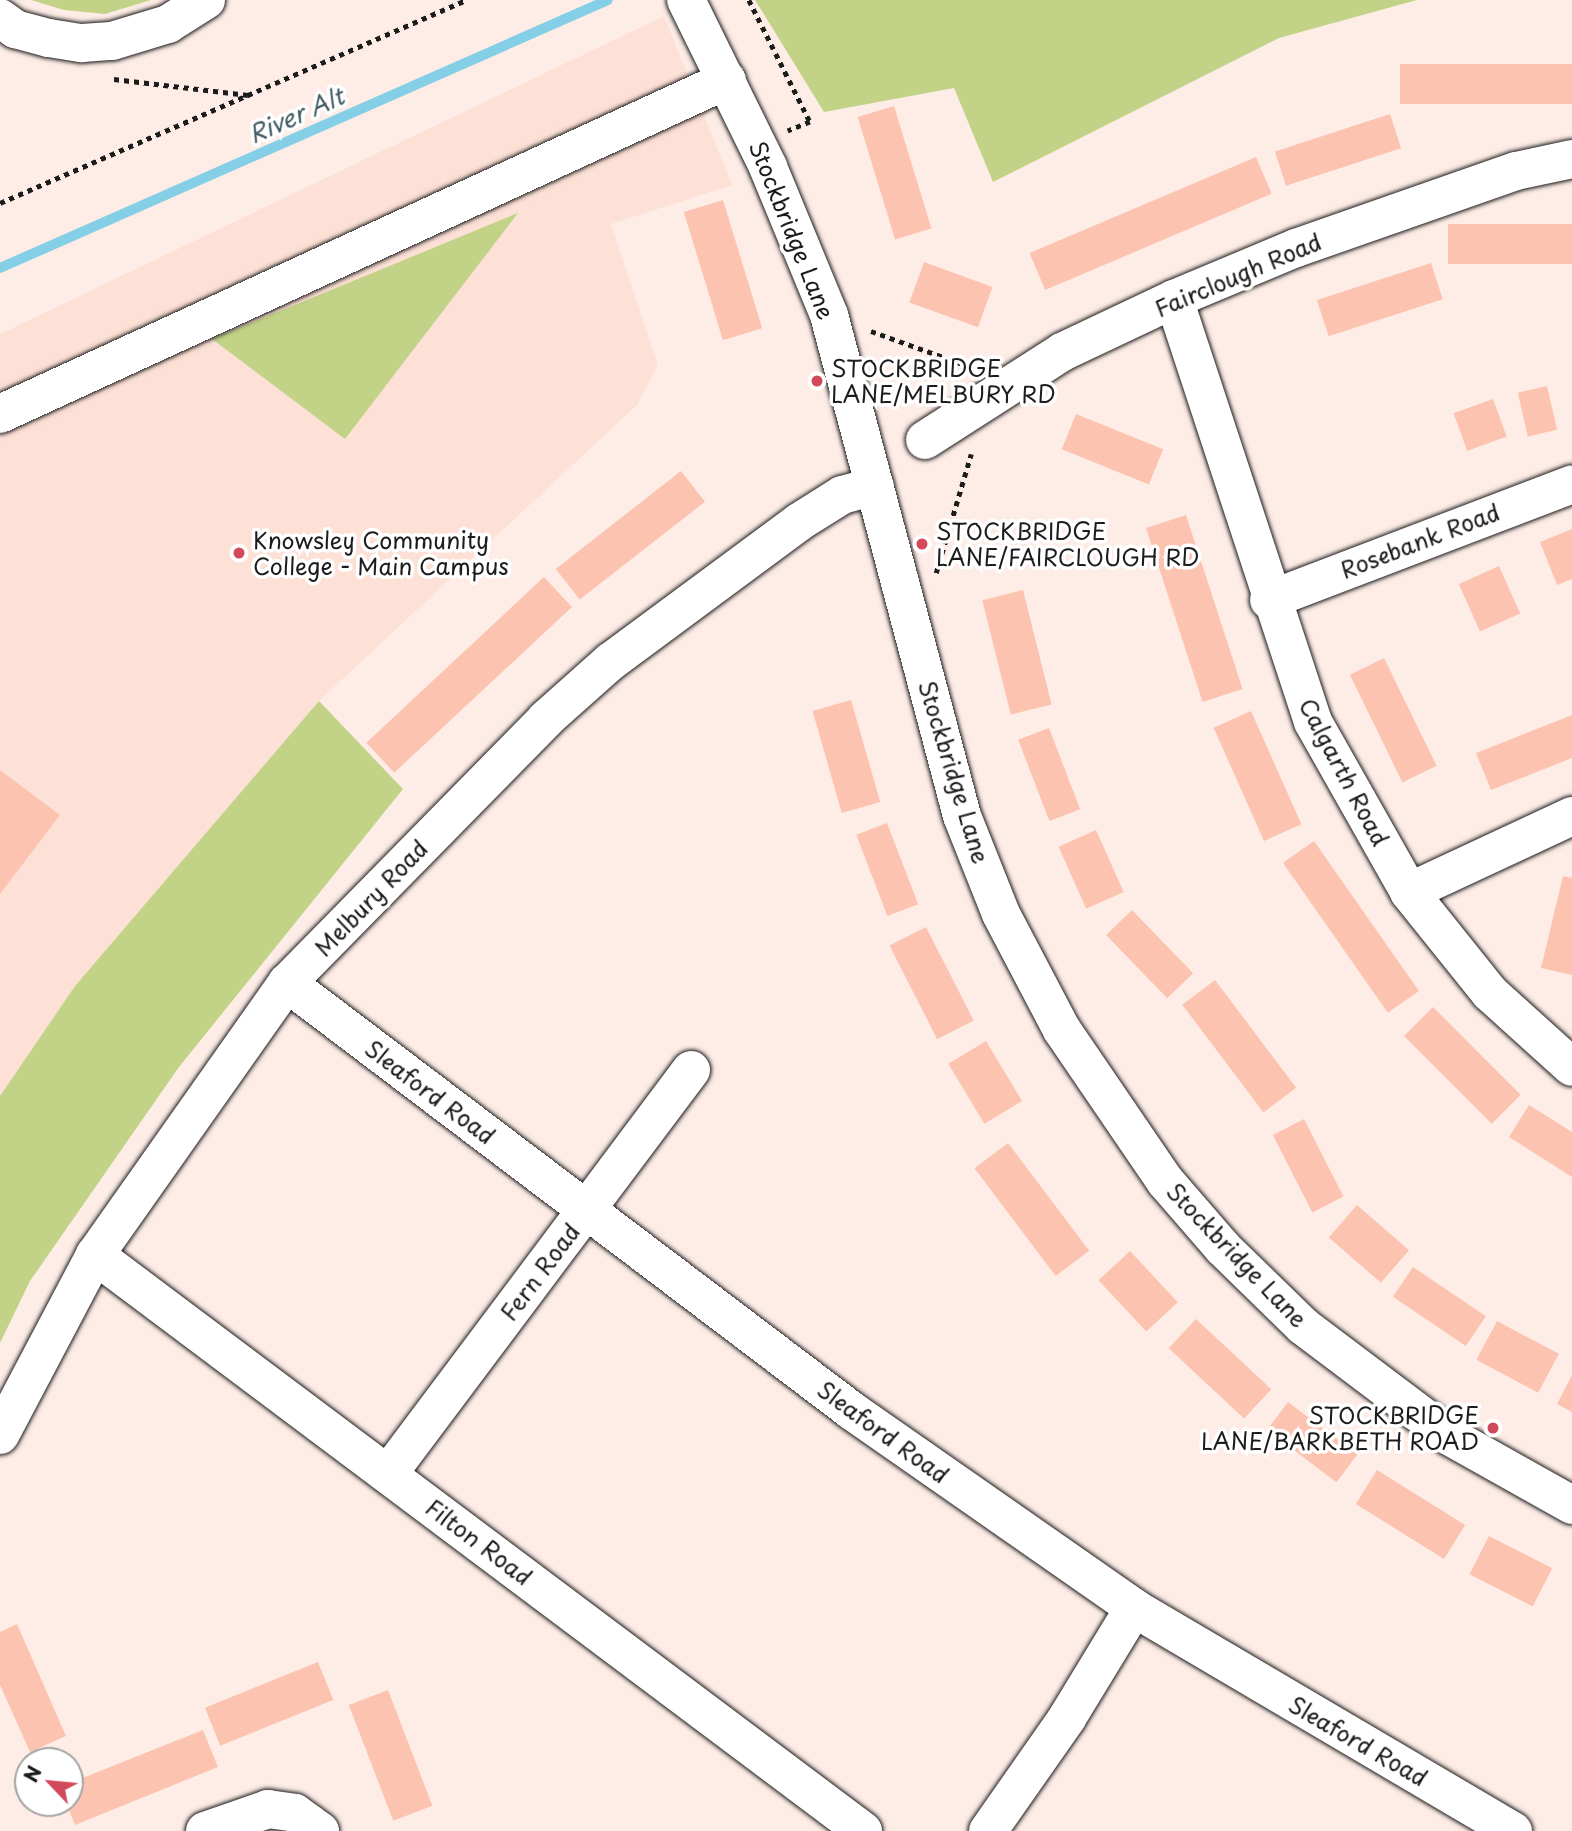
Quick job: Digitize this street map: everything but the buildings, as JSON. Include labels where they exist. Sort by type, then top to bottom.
[{"type":"street","points":[[0,18],[15,29],[49,38],[82,43],[112,41],[168,24],[206,0]]},
{"type":"street","name":"Stockbridge Lane","points":[[686,0],[727,80],[829,315],[962,816],[1001,914],[1062,1030],[1110,1107],[1215,1239],[1303,1326],[1449,1436],[1572,1505]]},
{"type":"street","points":[[0,414],[727,80]]},
{"type":"street","name":"Fairclough Road","points":[[925,440],[989,396],[1062,352],[1174,299],[1309,243],[1516,171],[1572,159]]},
{"type":"street","name":"Calgarth Road","points":[[1174,299],[1269,600],[1313,722],[1409,892],[1490,993],[1572,1067]]},
{"type":"street","name":"Rosebank Road","points":[[1269,600],[1572,484]]},
{"type":"street","name":"Melbury Road","points":[[0,1435],[94,1255],[287,983],[546,719],[610,662],[799,522],[842,495],[875,486]]},
{"type":"street","points":[[1409,892],[1572,817]]},
{"type":"street","name":"Sleaford Road","points":[[287,983],[852,1410],[1134,1608],[1513,1831]]},
{"type":"street","name":"Fern Road","points":[[388,1474],[691,1070]]},
{"type":"street","name":"Filton Road","points":[[94,1255],[863,1831]]},
{"type":"street","points":[[988,1831],[1067,1718],[1134,1608]]},
{"type":"street","points":[[205,1831],[268,1809],[295,1813],[320,1831]]},
{"type":"path","points":[[0,203],[467,0]]},
{"type":"path","points":[[749,0],[810,122],[779,136]]},
{"type":"path","points":[[829,315],[979,370],[989,396]]},
{"type":"path","points":[[934,576],[973,447]]},
{"type":"shaded area","name":"Knowsley Community College - Main Campus","points":[[664,16],[732,185],[611,224],[658,365],[637,405],[319,701],[75,986],[0,1096],[0,334]]},
{"type":"green space","points":[[31,0],[151,0],[105,14],[64,10]]},
{"type":"green space","points":[[755,0],[1417,0],[1279,38],[993,182],[954,88],[824,112]]},
{"type":"green space","points":[[518,213],[345,439],[212,339]]},
{"type":"green space","points":[[319,701],[403,789],[179,1067],[30,1281],[0,1343],[0,1096],[75,986]]},
{"type":"waterway","name":"River Alt","points":[[0,268],[608,0]]},
{"type":"place","name":"STOCKBRIDGE LANE/MELBURY RD","points":[[817,381]]},
{"type":"place","name":"STOCKBRIDGE LANE/FAIRCLOUGH RD","points":[[922,544]]},
{"type":"place","name":"Knowsley Community College - Main Campus","points":[[239,553]]},
{"type":"place","name":"STOCKBRIDGE LANE/BARKBETH ROAD","points":[[1493,1428]]}]
